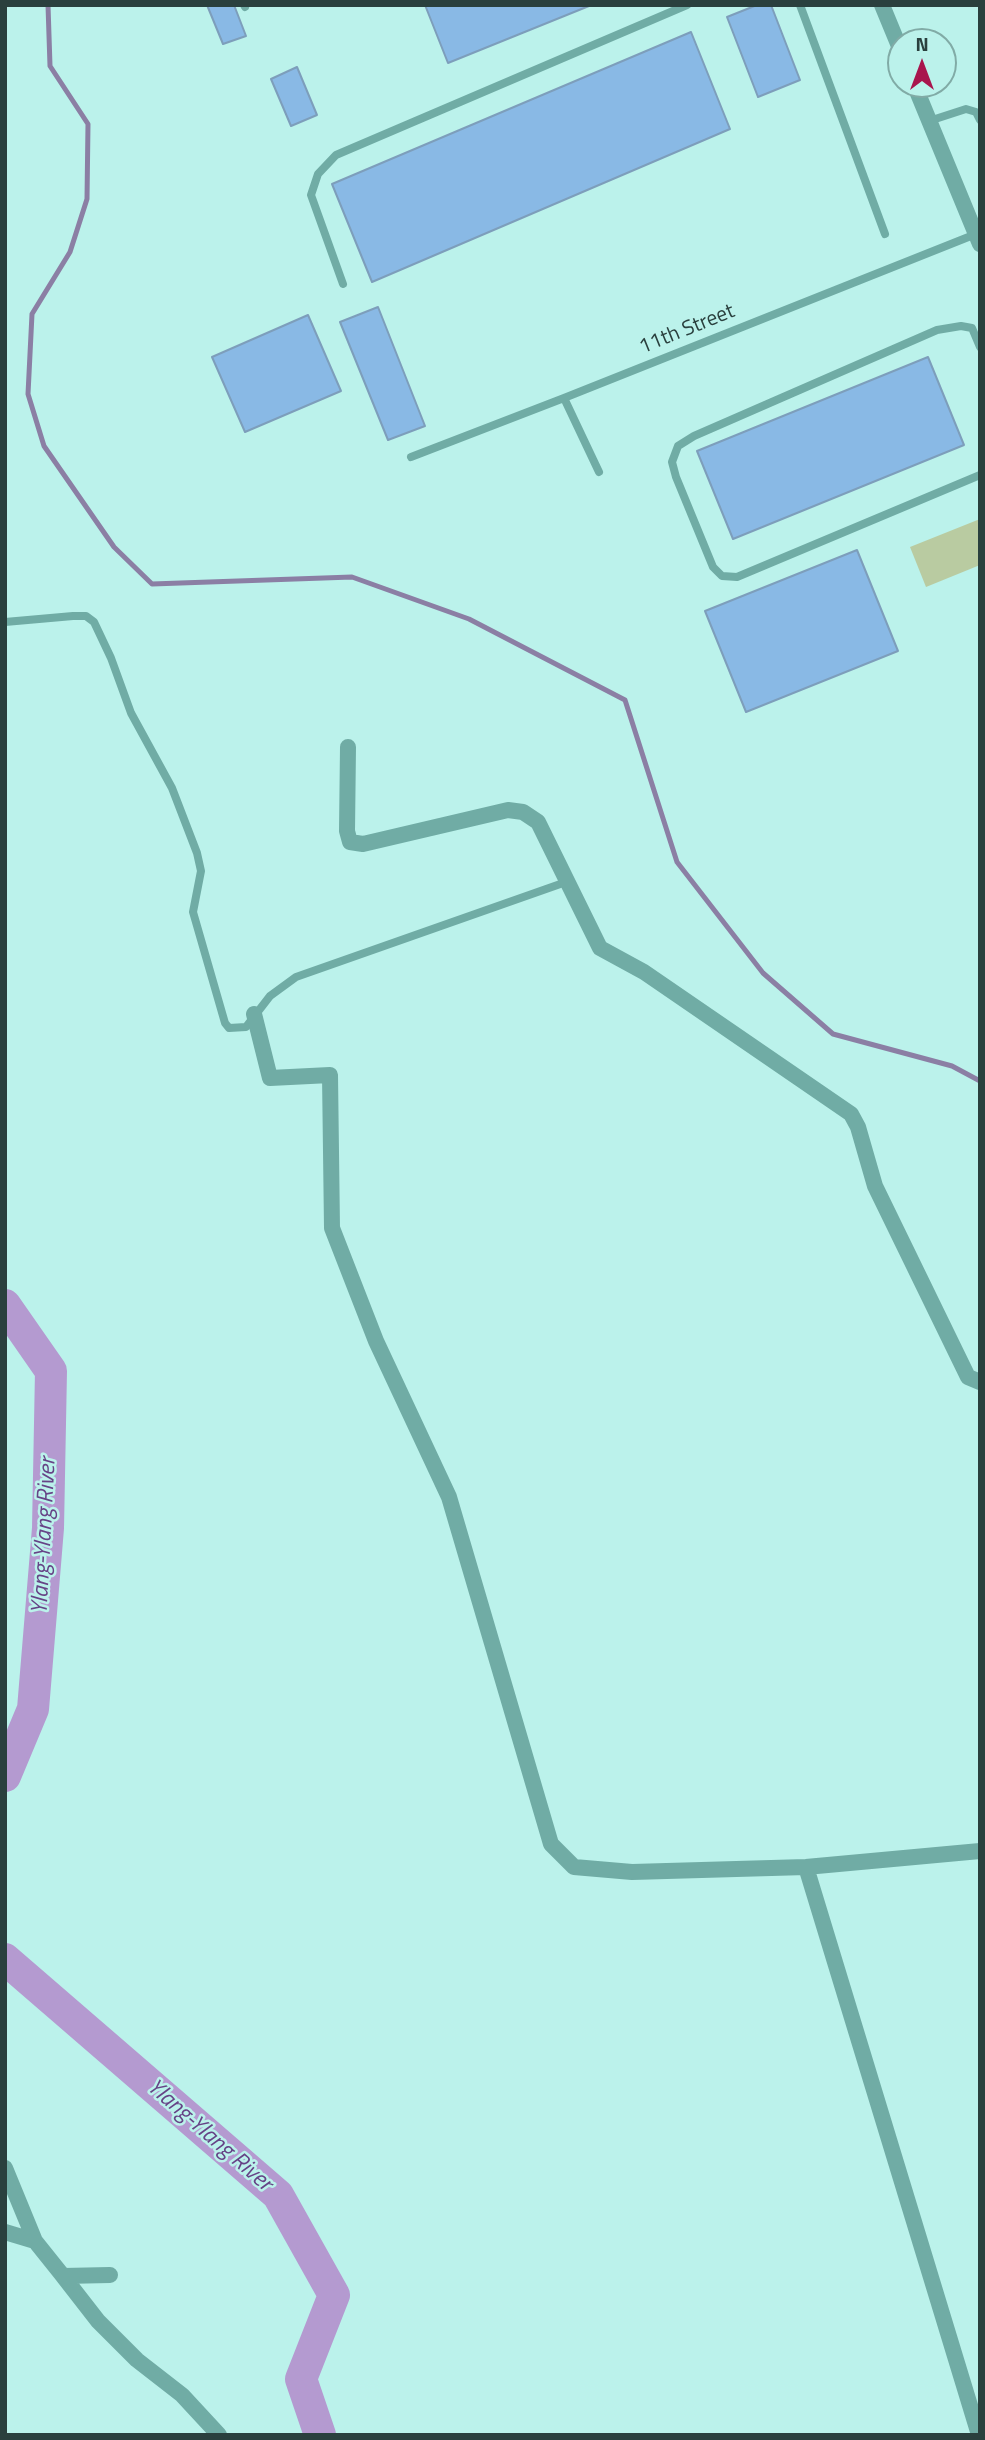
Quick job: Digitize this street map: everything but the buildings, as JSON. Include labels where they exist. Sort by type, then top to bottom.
[{"type":"street","points":[[882,5],[892,28]]},
{"type":"street","points":[[920,98],[978,239]]},
{"type":"street","points":[[348,747],[347,831],[350,842],[363,844],[508,810],[523,811],[538,822],[600,948],[654,979],[850,1114],[858,1127],[874,1186],[968,1377],[980,1382]]},
{"type":"street","points":[[254,1014],[270,1078],[330,1075],[332,1228],[376,1341],[449,1497],[551,1844],[574,1867],[632,1872],[806,1867],[980,1852]]},
{"type":"street","points":[[806,1867],[979,2435]]},
{"type":"street","points":[[5,2168],[35,2241],[98,2321],[137,2360],[182,2395],[219,2435]]},
{"type":"street","points":[[5,2232],[35,2241]]},
{"type":"street","points":[[63,2276],[110,2275]]},
{"type":"lane","points":[[343,284],[311,195],[318,174],[336,155],[687,5]]},
{"type":"lane","points":[[800,5],[885,234]]},
{"type":"lane","points":[[929,121],[966,109],[976,112],[980,120]]},
{"type":"lane","name":"11th Street","points":[[411,457],[978,239]]},
{"type":"lane","points":[[980,347],[972,328],[961,326],[937,330],[694,436],[678,446],[672,462],[713,567],[722,576],[729,577],[737,577],[980,475]]},
{"type":"lane","points":[[564,398],[599,472]]},
{"type":"lane","points":[[5,622],[73,616],[86,616],[94,622],[111,658],[131,713],[172,788],[197,853],[201,871],[192,912],[225,1023],[229,1028],[246,1027],[270,996],[296,977],[566,882]]},
{"type":"green space","points":[[980,519],[980,565],[926,587],[910,547]]},
{"type":"waterway","points":[[48,5],[50,66],[88,124],[87,199],[70,252],[32,314],[28,394],[44,446],[114,547],[152,584],[352,577],[469,619],[625,700],[677,862],[763,973],[833,1034],[952,1066],[980,1081]]},
{"type":"waterway","name":"Ylang-Ylang River","points":[[5,1305],[51,1371],[48,1528],[33,1709],[5,1776]]},
{"type":"waterway","name":"Ylang-Ylang River","points":[[5,1959],[278,2195],[334,2295],[301,2379],[320,2435]]}]
